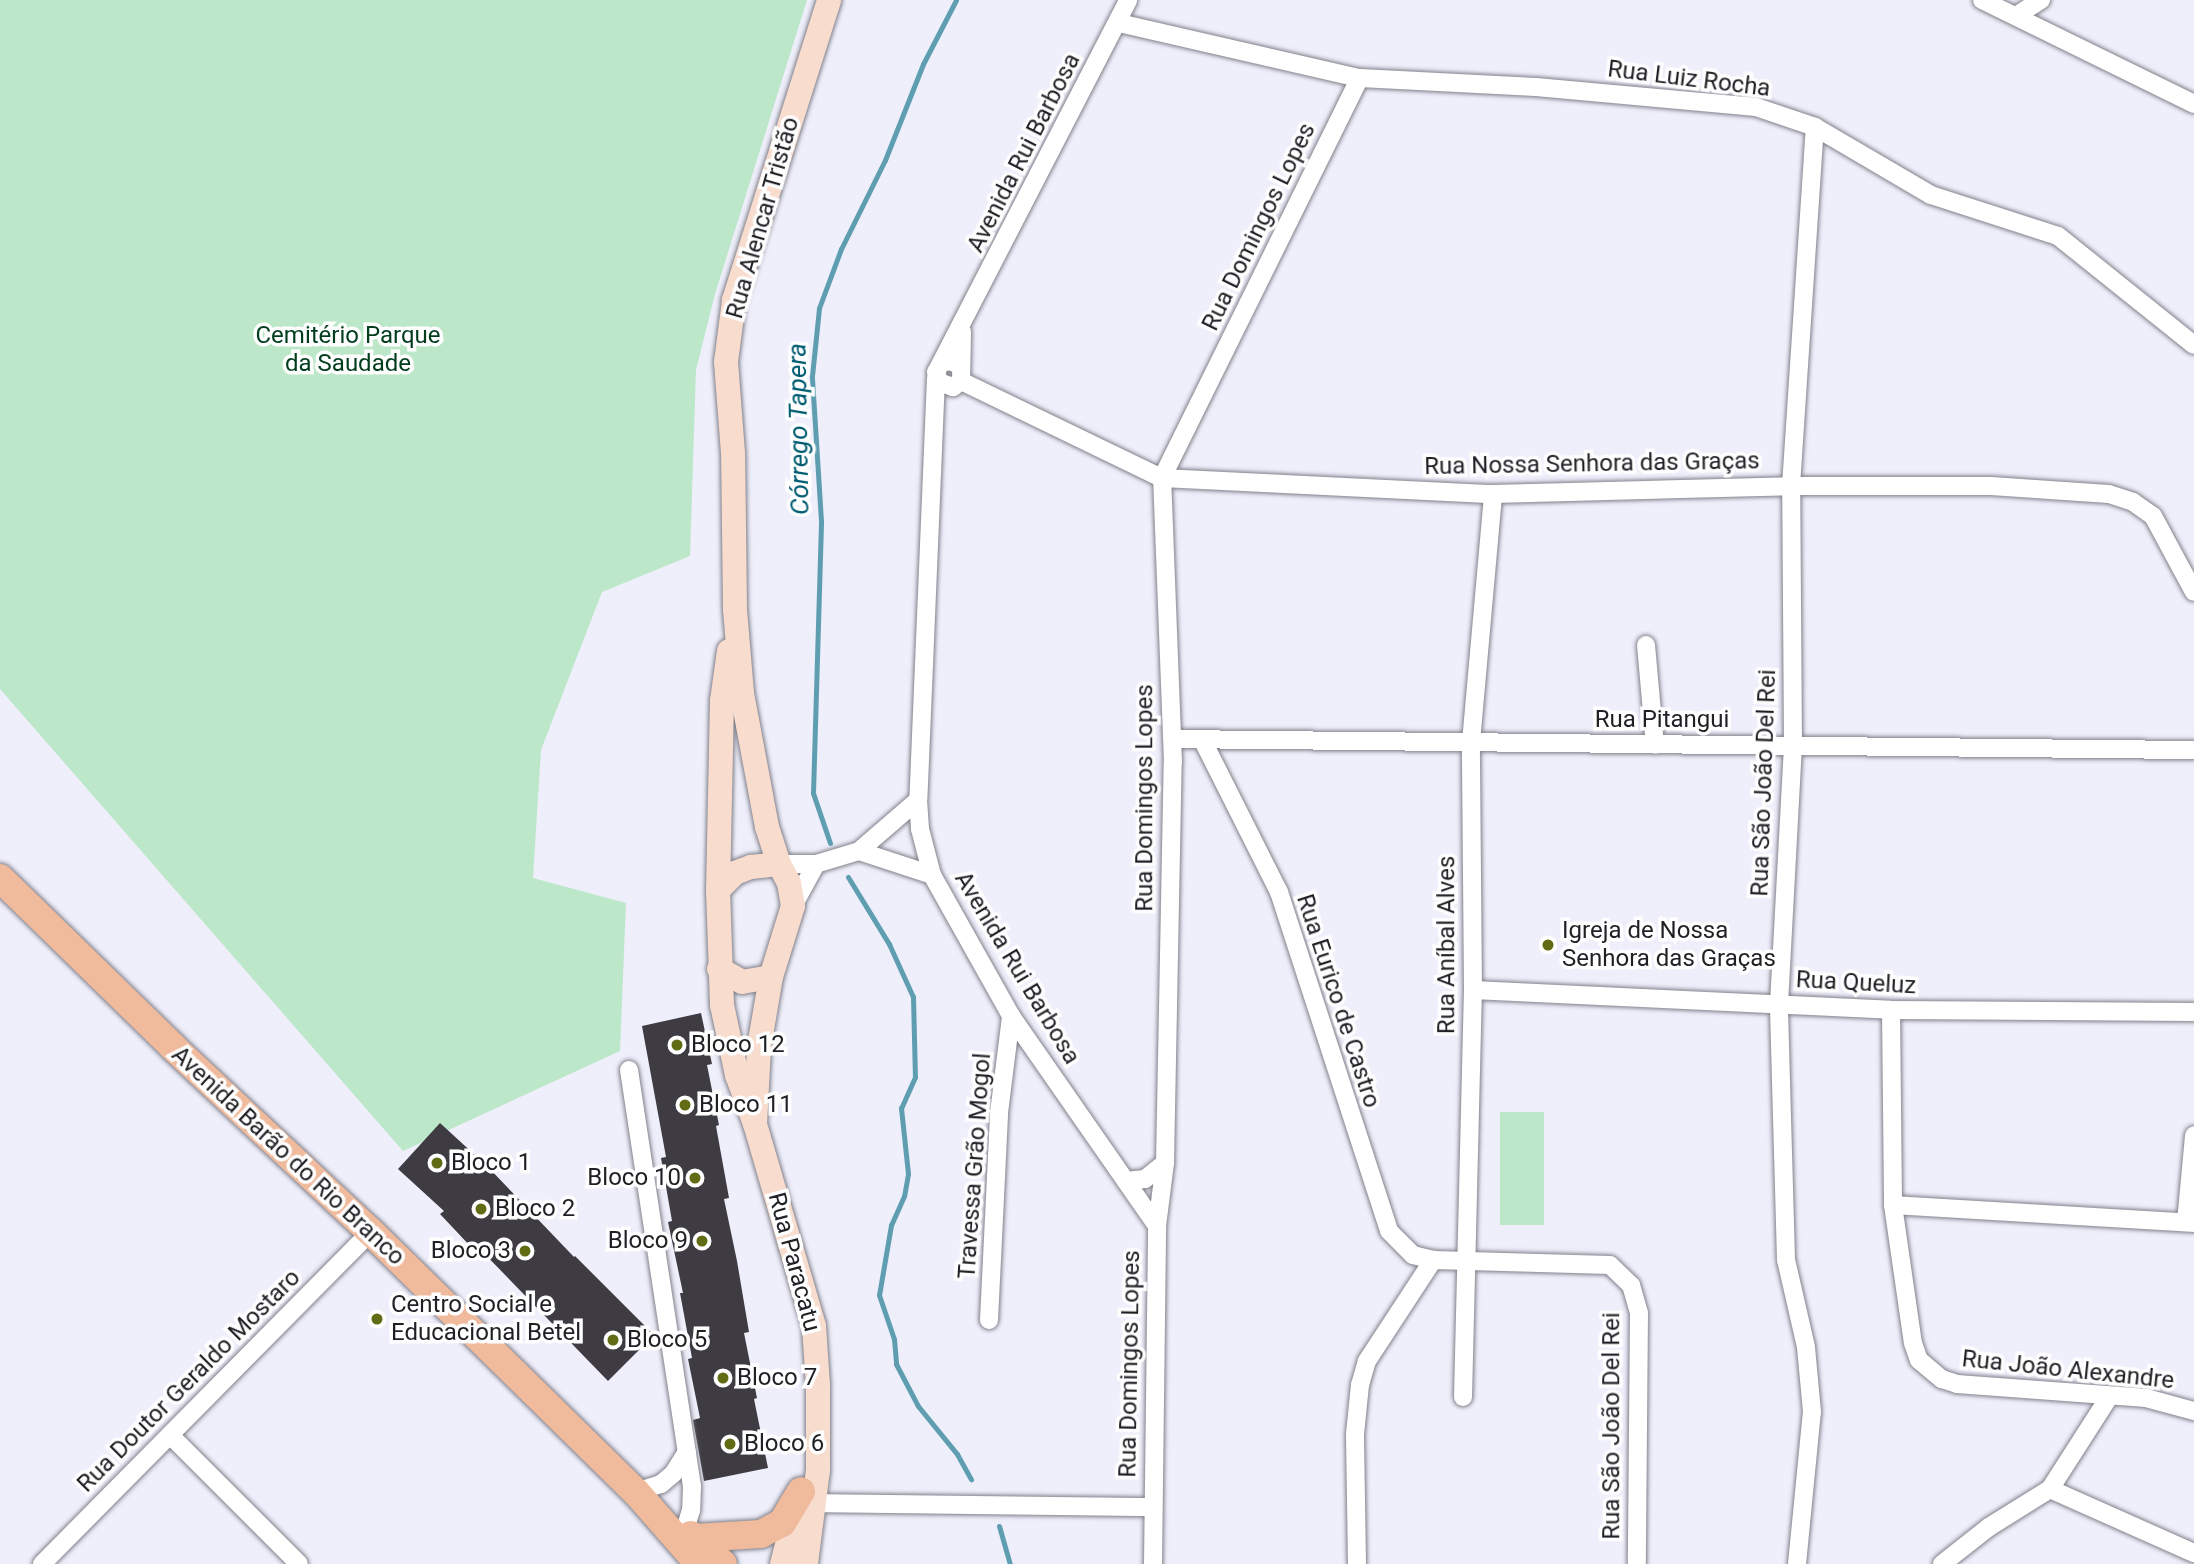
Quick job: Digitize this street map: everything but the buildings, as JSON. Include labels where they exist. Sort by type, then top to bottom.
[{"type":"main road","name":"Rua Alencar Tristão","points":[[779,864],[767,827],[744,705],[735,609],[733,453],[726,362],[734,300],[829,0]]},
{"type":"main road","name":"Rua Alencar Tristão","points":[[718,890],[722,701],[735,609]]},
{"type":"main road","points":[[718,890],[735,873],[751,867],[779,864],[789,883],[793,906]]},
{"type":"main road","name":"Avenida Barão do Rio Branco","points":[[0,878],[173,1047],[371,1232],[636,1492],[693,1544],[723,1564]]},
{"type":"main road","name":"Rua Paracatu","points":[[718,890],[722,1005],[737,1074],[755,1124],[814,1326],[818,1385],[816,1446],[808,1497],[806,1564]]},
{"type":"main road","name":"Rua Paracatu","points":[[755,1124],[759,1047],[771,977],[793,906]]},
{"type":"main road","points":[[719,969],[742,982],[771,977]]},
{"type":"main road","points":[[693,1544],[761,1534],[782,1523],[808,1497]]},
{"type":"main road","name":"Rua Paracatu","points":[[782,1564],[808,1497]]},
{"type":"street","name":"Avenida Rui Barbosa","points":[[1128,0],[1119,23],[939,370],[933,411],[918,800],[920,829],[932,875],[1011,1016],[1157,1226]]},
{"type":"street","points":[[1982,0],[2194,104]]},
{"type":"street","points":[[2016,16],[2041,0]]},
{"type":"street","name":"Rua Luiz Rocha","points":[[1119,23],[1360,78],[1536,87],[1756,107],[1815,127],[1931,195],[2058,236],[2194,345]]},
{"type":"street","name":"Rua Domingos Lopes","points":[[1153,1564],[1157,1226],[1165,1163],[1172,739],[1161,478],[1360,78]]},
{"type":"street","name":"Rua São João Del Rei","points":[[1797,1564],[1812,1412],[1806,1347],[1786,1260],[1779,1004],[1793,745],[1791,486],[1815,127]]},
{"type":"street","name":"Avenida Rui Barbosa","points":[[958,378],[962,328]]},
{"type":"street","points":[[951,361],[958,378],[943,386],[939,370],[951,361]]},
{"type":"street","points":[[933,411],[958,378]]},
{"type":"street","name":"Rua Nossa Senhora das Graças","points":[[958,378],[1161,478],[1493,494],[1791,486],[1991,486],[2109,494],[2133,502],[2153,516],[2194,592]]},
{"type":"street","name":"Rua Aníbal Alves","points":[[1463,1397],[1464,1261],[1474,990],[1471,742],[1493,494]]},
{"type":"street","points":[[1646,645],[1654,746]]},
{"type":"street","name":"Rua Pitangui","points":[[1172,739],[2194,750]]},
{"type":"street","name":"Rua Eurico de Castro","points":[[1203,741],[1279,892],[1381,1214],[1399,1244],[1413,1255],[1433,1260]]},
{"type":"street","points":[[779,864],[816,863],[859,851],[918,800]]},
{"type":"street","points":[[859,851],[932,875]]},
{"type":"street","points":[[793,906],[816,863]]},
{"type":"street","name":"Rua Queluz","points":[[1474,990],[1891,1010],[2194,1012]]},
{"type":"street","name":"Rua João Alexandre","points":[[1891,1010],[1893,1205],[1913,1343],[1919,1360],[1930,1371],[1957,1384],[2146,1398],[2194,1411]]},
{"type":"street","name":"Travessa Grão Mogol","points":[[989,1320],[999,1113],[1011,1016]]},
{"type":"street","points":[[629,1070],[692,1486],[693,1544]]},
{"type":"street","points":[[1893,1205],[2190,1223],[2194,1135]]},
{"type":"street","points":[[1126,1181],[1145,1179],[1165,1163]]},
{"type":"street","name":"Rua Doutor Geraldo Mostaro","points":[[43,1564],[371,1232]]},
{"type":"street","points":[[1357,1564],[1355,1434],[1360,1385],[1373,1351],[1433,1260]]},
{"type":"street","name":"Rua São João Del Rei","points":[[1433,1260],[1610,1265],[1632,1285],[1639,1313],[1637,1564]]},
{"type":"street","points":[[1942,1564],[1989,1528],[2050,1489],[2109,1397]]},
{"type":"street","points":[[170,1435],[299,1564]]},
{"type":"street","points":[[636,1492],[661,1484],[673,1474],[687,1452]]},
{"type":"street","points":[[2050,1489],[2194,1553]]},
{"type":"street","points":[[808,1497],[1152,1507]]},
{"type":"green space","name":"Cemitério Parque da Saudade","points":[[0,0],[807,0],[715,294],[696,370],[690,556],[602,592],[541,750],[533,878],[626,903],[620,1051],[403,1151],[0,689]]},
{"type":"green space","points":[[1500,1112],[1544,1112],[1544,1225],[1500,1225]]},
{"type":"waterway","name":"Córrego Tapera","points":[[830,843],[813,793],[821,521],[812,376],[819,308],[841,249],[885,160],[923,64],[956,0]]},
{"type":"waterway","name":"Córrego Tapera","points":[[848,877],[889,944],[913,997],[915,1077],[901,1108],[908,1174],[904,1196],[891,1225],[879,1295],[894,1339],[896,1364],[918,1406],[957,1454],[971,1479]]},
{"type":"waterway","name":"Córrego Tapera","points":[[999,1526],[1010,1564]]},
{"type":"place","name":"Igreja de Nossa Senhora das Graças","points":[[1548,945]]},
{"type":"place","name":"Bloco 12","points":[[677,1045]]},
{"type":"place","name":"Bloco 11","points":[[685,1105]]},
{"type":"place","name":"Bloco 1","points":[[437,1163]]},
{"type":"place","name":"Bloco 10","points":[[695,1178]]},
{"type":"place","name":"Bloco 2","points":[[481,1209]]},
{"type":"place","name":"Bloco 9","points":[[702,1241]]},
{"type":"place","name":"Bloco 3","points":[[525,1251]]},
{"type":"place","name":"Centro Social e Educacional Betel","points":[[377,1319]]},
{"type":"place","name":"Bloco 5","points":[[613,1340]]},
{"type":"place","name":"Bloco 7","points":[[723,1378]]},
{"type":"place","name":"Bloco 6","points":[[730,1444]]}]
